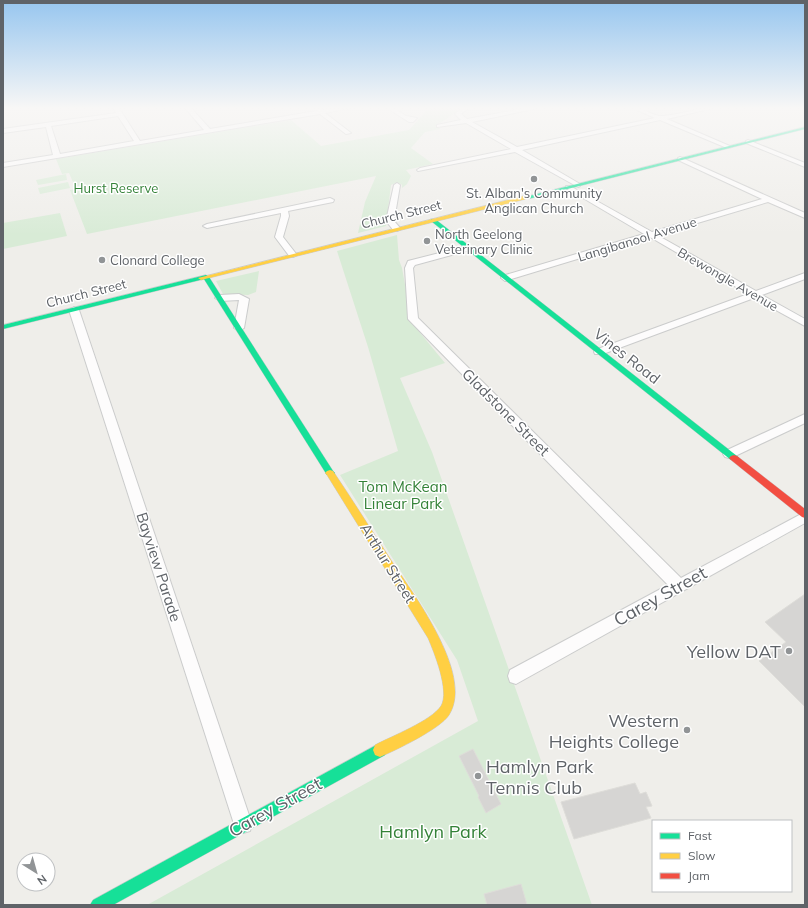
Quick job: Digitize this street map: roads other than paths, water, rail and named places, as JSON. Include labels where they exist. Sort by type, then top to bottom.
[{"type":"main road","name":"Church Street","points":[[3,327],[715,150]]},
{"type":"main road","name":"Vines Road","points":[[433,220],[805,516]]},
{"type":"main road","name":"Arthur Street","points":[[206,277],[432,634],[438,646],[449,687],[450,695],[448,705]]},
{"type":"main road","name":"Carey Street","points":[[98,905],[243,824],[435,720],[444,712],[448,705]]},
{"type":"street","points":[[55,150],[57,156]]},
{"type":"street","points":[[3,165],[92,150]]},
{"type":"street","points":[[420,170],[512,150]]},
{"type":"street","points":[[520,150],[578,185]]},
{"type":"street","points":[[769,150],[805,165]]},
{"type":"street","points":[[680,159],[805,216]]},
{"type":"street","points":[[397,185],[390,221],[397,229]]},
{"type":"street","name":"Brewongle Avenue","points":[[568,187],[805,322]]},
{"type":"street","name":"Langibanool Avenue","points":[[505,278],[769,199]]},
{"type":"street","points":[[207,226],[330,200]]},
{"type":"street","points":[[284,210],[286,216],[279,237],[293,255]]},
{"type":"street","name":"Gladstone Street","points":[[467,248],[411,263],[409,268],[413,319],[679,586]]},
{"type":"street","points":[[600,352],[805,276]]},
{"type":"street","points":[[220,298],[239,297],[244,299],[239,328]]},
{"type":"street","name":"Bayview Parade","points":[[74,310],[243,824]]},
{"type":"street","points":[[729,454],[805,418]]},
{"type":"street","name":"Carey Street","points":[[516,676],[562,652],[805,516]]},
{"type":"place","name":"St. Alban's Community Anglican Church","points":[[534,179]]},
{"type":"place","name":"North Geelong Veterinary Clinic","points":[[427,241]]},
{"type":"place","name":"Clonard College","points":[[102,260]]},
{"type":"place","name":"Yellow DAT","points":[[789,651]]},
{"type":"place","name":"Western Heights College","points":[[687,730]]},
{"type":"place","name":"Hamlyn Park Tennis Club","points":[[478,776]]},
{"type":"park label","name":"Hurst Reserve","points":[[116,188]]},
{"type":"park label","name":"Tom McKean Linear Park","points":[[403,494]]},
{"type":"park label","name":"Hamlyn Park","points":[[433,831]]}]
